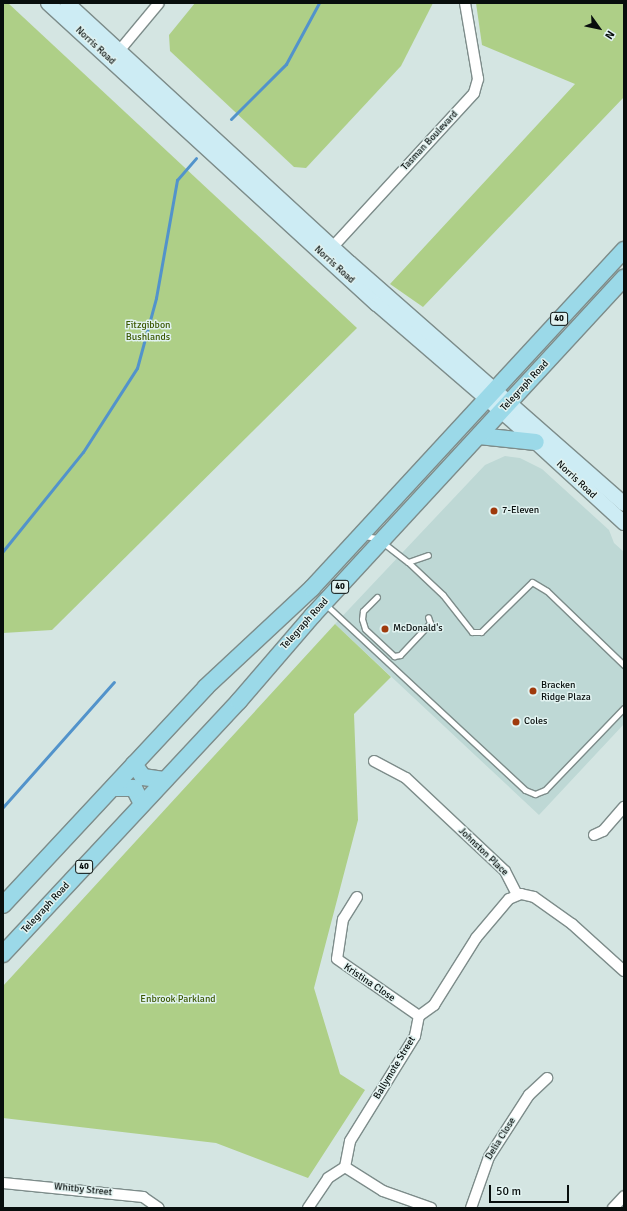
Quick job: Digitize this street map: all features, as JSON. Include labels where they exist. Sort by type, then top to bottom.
[{"type":"main road","name":"Norris Road","points":[[48,3],[490,393],[624,504]]},
{"type":"main road","name":"Norris Road","points":[[67,3],[328,251]]},
{"type":"main road","name":"Telegraph Road","points":[[3,905],[222,670],[287,612],[361,536],[490,393],[624,250]]},
{"type":"main road","name":"Telegraph Road","points":[[3,954],[624,278]]},
{"type":"main road","name":"Norris Road","points":[[506,406],[536,442],[624,523]]},
{"type":"main road","points":[[479,436],[536,442]]},
{"type":"main road","points":[[134,764],[143,777],[164,780]]},
{"type":"main road","points":[[113,788],[134,788],[142,804]]},
{"type":"street","points":[[119,51],[159,3]]},
{"type":"street","name":"Tasman Boulevard","points":[[328,251],[474,93],[478,79],[464,3]]},
{"type":"street","name":"Johnston Place","points":[[374,761],[406,778],[499,865],[511,879],[516,895]]},
{"type":"street","points":[[594,834],[602,831],[624,808]]},
{"type":"street","points":[[419,1016],[434,1005],[483,928],[516,895],[534,896],[562,916],[624,971]]},
{"type":"street","name":"Kristina Close","points":[[358,897],[343,919],[337,958],[419,1016]]},
{"type":"street","name":"Ballymote Street","points":[[345,1167],[350,1141],[415,1036],[419,1016]]},
{"type":"street","name":"Delia Close","points":[[471,1208],[489,1157],[529,1094],[547,1078]]},
{"type":"street","points":[[308,1208],[328,1178],[345,1167],[383,1191],[431,1208]]},
{"type":"street","name":"Whitby Street","points":[[3,1183],[143,1197],[159,1208]]},
{"type":"street","points":[[613,1208],[624,1196]]},
{"type":"lane","points":[[361,536],[383,542],[408,562],[443,595],[472,632],[482,632],[532,582],[547,591],[624,664]]},
{"type":"lane","points":[[408,562],[428,555]]},
{"type":"lane","points":[[377,597],[363,611],[362,619],[365,629],[394,656],[400,655],[430,623],[428,617]]},
{"type":"lane","points":[[324,603],[525,790],[535,794],[545,790],[624,708]]},
{"type":"shaded area","points":[[505,456],[520,458],[542,469],[609,530],[614,543],[624,552],[624,724],[539,815],[335,624],[485,465]]},
{"type":"green space","name":"Fitzgibbon Bushlands","points":[[3,3],[8,3],[357,328],[52,630],[3,633]]},
{"type":"green space","points":[[195,3],[433,3],[401,66],[306,168],[294,167],[170,51],[169,35]]},
{"type":"green space","points":[[476,3],[624,3],[624,97],[423,307],[390,284],[575,84],[482,45]]},
{"type":"green space","name":"Enbrook Parkland","points":[[335,624],[391,677],[354,714],[358,820],[314,988],[340,1074],[365,1090],[308,1178],[216,1143],[3,1118],[3,986]]},
{"type":"waterway","points":[[231,119],[286,64],[319,3]]},
{"type":"waterway","points":[[3,551],[83,452],[137,368],[156,298],[177,180],[196,158]]},
{"type":"waterway","points":[[3,807],[114,682]]},
{"type":"place","name":"7-Eleven","points":[[494,511]]},
{"type":"place","name":"McDonald's","points":[[385,629]]},
{"type":"place","name":"Bracken Ridge Plaza","points":[[533,691]]},
{"type":"place","name":"Coles","points":[[516,722]]}]
